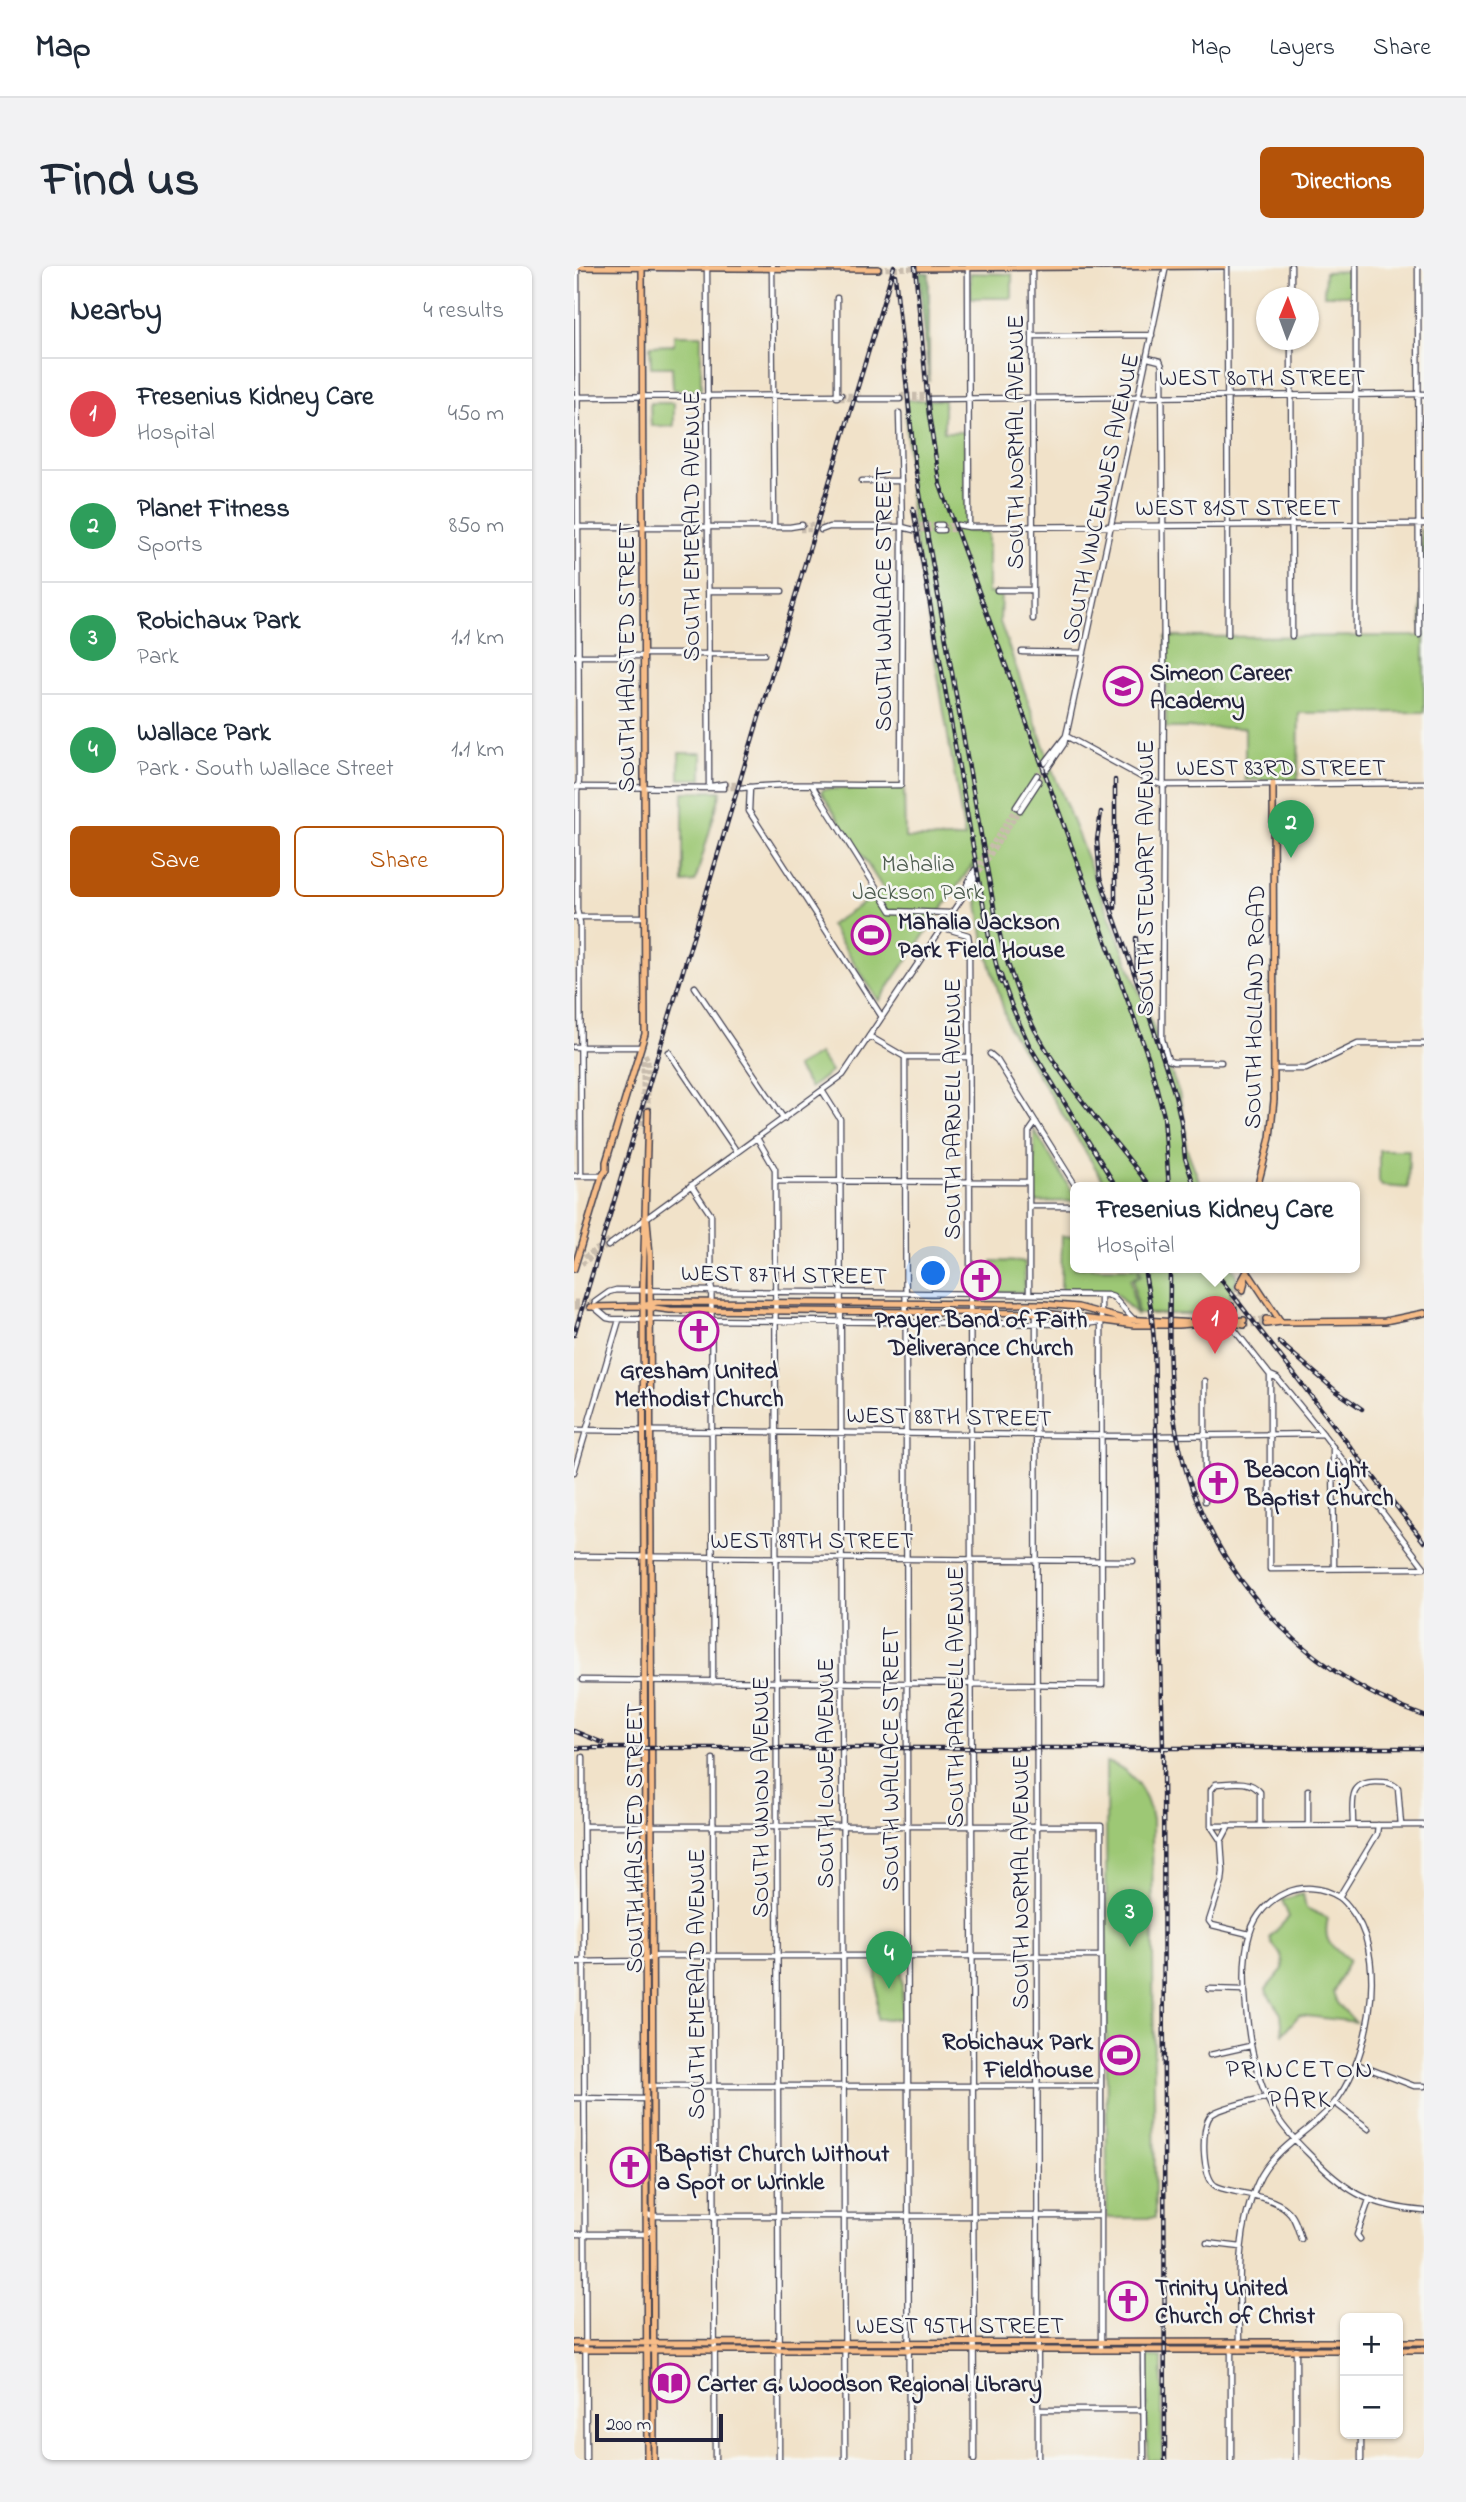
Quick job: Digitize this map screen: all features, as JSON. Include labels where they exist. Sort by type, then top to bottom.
[{"type":"main road","points":[[917,268],[1226,266]]},
{"type":"main road","points":[[576,267],[873,267]]},
{"type":"main road","name":"SOUTH HALSTED STREET","points":[[577,1266],[582,1241],[606,1170],[606,1162],[645,1034],[642,267]]},
{"type":"main road","name":"SOUTH HOLLAND ROAD","points":[[1258,1182],[1272,1126],[1273,784]]},
{"type":"main road","points":[[640,1047],[644,1057]]},
{"type":"main road","name":"SOUTH HALSTED STREET","points":[[648,1111],[644,1131],[646,1217],[649,1228],[646,1290],[649,1959],[646,2234],[650,2343]]},
{"type":"main road","points":[[1241,1288],[1246,1273]]},
{"type":"main road","points":[[1250,1273],[1281,1322]]},
{"type":"main road","name":"WEST 87TH STREET","points":[[647,1306],[657,1302],[1036,1304],[1064,1305],[1134,1320],[1197,1323]]},
{"type":"main road","name":"WEST 87TH STREET","points":[[593,1305],[711,1310],[1036,1313],[1063,1314],[1101,1322],[1156,1325],[1244,1322]]},
{"type":"main road","points":[[1231,1322],[1233,1308]]},
{"type":"main road","points":[[1266,1322],[1385,1321],[1424,1313]]},
{"type":"main road","name":"SOUTH HALSTED STREET","points":[[647,2460],[653,2229],[649,2099]]},
{"type":"main road","name":"WEST 95TH STREET","points":[[574,2343],[1340,2342]]},
{"type":"main road","points":[[1403,2342],[1424,2342]]},
{"type":"main road","name":"WEST 95TH STREET","points":[[574,2350],[1340,2350]]},
{"type":"main road","points":[[1403,2350],[1424,2350]]},
{"type":"main road","name":"SOUTH HALSTED STREET","points":[[650,2351],[654,2460]]},
{"type":"street","points":[[968,266],[969,527]]},
{"type":"street","name":"SOUTH NORMAL AVENUE","points":[[1032,266],[1033,619]]},
{"type":"street","name":"SOUTH VINCENNES AVENUE","points":[[1046,766],[1060,741],[1066,736],[1166,266]]},
{"type":"street","points":[[1226,266],[1228,635]]},
{"type":"street","points":[[1291,266],[1291,287]]},
{"type":"street","points":[[1356,266],[1356,634]]},
{"type":"street","points":[[1418,266],[1421,394],[1419,635]]},
{"type":"street","points":[[576,267],[576,917],[581,1176]]},
{"type":"street","name":"SOUTH EMERALD AVENUE","points":[[707,267],[709,786]]},
{"type":"street","points":[[772,267],[774,527]]},
{"type":"street","points":[[576,397],[839,397],[837,298]]},
{"type":"street","points":[[1032,336],[1152,335]]},
{"type":"street","points":[[1291,350],[1292,636]]},
{"type":"street","name":"SOUTH STEWART AVENUE","points":[[1147,358],[1161,363],[1162,395],[1162,1040],[1168,1059],[1173,1062],[1221,1062]]},
{"type":"street","name":"WEST 80TH STREET","points":[[930,397],[1421,394]]},
{"type":"street","name":"SOUTH WALLACE STREET","points":[[812,786],[901,785],[902,527],[899,397],[862,397]]},
{"type":"street","points":[[862,481],[901,481]]},
{"type":"street","name":"WEST 81ST STREET","points":[[959,527],[1421,524]]},
{"type":"street","points":[[576,527],[801,527]]},
{"type":"street","points":[[822,527],[914,527]]},
{"type":"street","points":[[997,590],[1033,590]]},
{"type":"street","points":[[708,591],[782,591]]},
{"type":"street","points":[[1022,652],[1084,653]]},
{"type":"street","points":[[576,656],[764,654]]},
{"type":"street","name":"WEST 83RD STREET","points":[[1066,736],[1147,780],[1163,785],[1424,783]]},
{"type":"street","points":[[1018,809],[1038,778]]},
{"type":"street","points":[[576,787],[725,786]]},
{"type":"street","points":[[742,786],[812,786],[891,911],[950,913]]},
{"type":"street","points":[[750,786],[750,811],[882,1017]]},
{"type":"street","points":[[608,1247],[618,1237],[843,1075],[965,890],[975,870]]},
{"type":"street","points":[[965,890],[976,877]]},
{"type":"street","points":[[576,917],[645,916]]},
{"type":"street","name":"SOUTH PARNELL AVENUE","points":[[941,927],[968,935],[974,2460]]},
{"type":"street","points":[[695,987],[784,1119]]},
{"type":"street","points":[[869,1036],[905,1057],[970,1057]]},
{"type":"street","points":[[1274,1069],[1310,1068],[1358,1044],[1424,1044]]},
{"type":"street","points":[[577,1047],[640,1047]]},
{"type":"street","points":[[669,1052],[737,1152]]},
{"type":"street","points":[[990,1054],[1073,1182]]},
{"type":"street","name":"SOUTH WALLACE STREET","points":[[905,1057],[909,2460]]},
{"type":"street","name":"SOUTH LOWE AVENUE","points":[[823,1091],[840,1119],[841,1181],[845,2460]]},
{"type":"street","points":[[1029,1294],[1029,1132],[1036,1122]]},
{"type":"street","name":"SOUTH UNION AVENUE","points":[[757,1138],[775,1168],[779,2460]]},
{"type":"street","points":[[574,1176],[602,1176]]},
{"type":"street","points":[[775,1181],[1029,1182]]},
{"type":"street","points":[[691,1185],[711,1212],[713,1682]]},
{"type":"street","points":[[1029,1206],[1070,1206]]},
{"type":"street","points":[[610,1240],[618,1237]]},
{"type":"street","points":[[574,1241],[582,1241]]},
{"type":"street","points":[[577,1266],[584,1257]]},
{"type":"street","name":"WEST 87TH STREET","points":[[1101,1295],[612,1290],[593,1305],[607,1318],[619,1320],[1036,1324],[1101,1322]]},
{"type":"street","points":[[582,1681],[1102,1685],[1101,1295],[1113,1297],[1134,1320]]},
{"type":"street","name":"SOUTH NORMAL AVENUE","points":[[1036,1304],[1038,2460]]},
{"type":"street","points":[[574,1472],[619,1320]]},
{"type":"street","points":[[1231,1322],[1270,1375],[1277,1378],[1323,1434],[1424,1567]]},
{"type":"street","points":[[1270,1375],[1270,1569],[1424,1567]]},
{"type":"street","points":[[1205,1381],[1205,1501]]},
{"type":"street","name":"WEST 88TH STREET","points":[[574,1430],[1101,1435],[1323,1434]]},
{"type":"street","points":[[1333,1447],[1334,1568]]},
{"type":"street","name":"WEST 89TH STREET","points":[[574,1556],[1133,1561]]},
{"type":"street","points":[[583,1757],[586,2460]]},
{"type":"street","name":"SOUTH EMERALD AVENUE","points":[[713,1759],[715,2460]]},
{"type":"street","points":[[1353,1825],[1353,1796],[1360,1784],[1366,1782],[1390,1782],[1398,1788],[1401,1825]]},
{"type":"street","points":[[1221,1841],[1210,1825],[1211,1791],[1216,1784],[1250,1783],[1260,1792],[1260,1825]]},
{"type":"street","points":[[1308,1790],[1308,1825]]},
{"type":"street","points":[[1210,1825],[1424,1825]]},
{"type":"street","points":[[1230,1825],[1221,1841],[1222,1881],[1209,1921],[1212,1925],[1249,1934]]},
{"type":"street","points":[[1339,1897],[1377,1834],[1378,1825]]},
{"type":"street","points":[[584,1826],[1101,1826],[1101,2350]]},
{"type":"street","points":[[1240,2350],[1241,2247],[1252,2196],[1268,2164],[1294,2140],[1310,2128],[1335,2102],[1357,2064],[1367,2031],[1371,1982],[1361,1924],[1339,1897],[1311,1888],[1280,1894],[1263,1909],[1249,1934],[1244,1990],[1250,2046],[1267,2096],[1278,2119],[1294,2140],[1350,2191],[1400,2209],[1424,2211]]},
{"type":"street","points":[[574,1962],[714,1956],[1101,1956]]},
{"type":"street","points":[[1209,1989],[1244,1990]]},
{"type":"street","points":[[1210,2055],[1250,2046]]},
{"type":"street","points":[[1357,2064],[1414,2086],[1424,2086]]},
{"type":"street","points":[[649,2086],[1101,2086]]},
{"type":"street","points":[[1267,2096],[1210,2115],[1206,2123],[1206,2171],[1209,2181],[1216,2186],[1288,2210],[1301,2239]]},
{"type":"street","points":[[574,2098],[649,2099]]},
{"type":"street","points":[[1335,2102],[1368,2129]]},
{"type":"street","points":[[1360,2239],[1357,2235],[1369,2200]]},
{"type":"street","points":[[646,2214],[1101,2216]]},
{"type":"street","points":[[574,2234],[646,2234],[653,2229]]},
{"type":"street","points":[[1207,2243],[1241,2247]]},
{"type":"street","points":[[1143,2342],[1144,2460]]},
{"type":"street","points":[[1231,2342],[1231,2460]]},
{"type":"street","points":[[1296,2342],[1296,2460]]},
{"type":"street","points":[[1038,2410],[1143,2410]]},
{"type":"street","points":[[1361,2439],[1361,2460]]},
{"type":"green space","points":[[1350,271],[1350,295],[1324,295],[1325,272]]},
{"type":"green space","points":[[919,272],[929,273],[929,382]]},
{"type":"green space","points":[[970,273],[1012,274],[1012,298],[971,298]]},
{"type":"green space","points":[[674,335],[701,335],[701,390],[673,390],[672,367],[651,367],[650,346],[674,345]]},
{"type":"green space","name":"Mahalia Jackson Park","points":[[905,400],[944,400],[944,432],[964,432],[967,531],[988,532],[988,593],[1001,593],[1000,622],[1052,769],[1179,1093],[1186,1130],[1186,1147],[1200,1182],[1104,1182],[1009,1028],[984,942],[972,865],[879,1001],[830,925],[884,890],[821,792],[824,789],[904,788],[905,838],[965,838],[911,515]]},
{"type":"green space","points":[[650,403],[674,403],[674,426],[651,426]]},
{"type":"green space","points":[[1421,530],[1424,530],[1424,712],[1299,713],[1298,780],[1245,780],[1245,728],[1166,728],[1166,637],[1421,636]]},
{"type":"green space","points":[[679,753],[702,753],[702,779],[679,779]]},
{"type":"green space","points":[[721,791],[695,882],[683,883],[683,792]]},
{"type":"green space","points":[[819,1054],[831,1072],[810,1088],[796,1067]]},
{"type":"green space","points":[[1034,1130],[1070,1188],[1070,1201],[1035,1202]]},
{"type":"green space","points":[[1379,1150],[1409,1150],[1408,1188],[1382,1186],[1379,1182]]},
{"type":"green space","points":[[1062,1236],[1070,1237],[1070,1273],[1139,1273],[1139,1276],[1130,1279],[1136,1314],[1115,1293],[1061,1291]]},
{"type":"green space","points":[[992,1261],[1025,1262],[1024,1292],[987,1292]]},
{"type":"green space","points":[[1140,1273],[1235,1273],[1237,1278],[1223,1314],[1138,1314],[1133,1280],[1141,1276]]},
{"type":"green space","points":[[1106,1762],[1124,1770],[1138,1784],[1147,1801],[1152,1820],[1155,2218],[1107,2218]]},
{"type":"green space","points":[[1303,1894],[1306,1908],[1328,1918],[1327,1938],[1337,1951],[1349,1960],[1333,1992],[1337,2003],[1355,2022],[1299,2015],[1283,2034],[1281,2014],[1266,1989],[1283,1969],[1281,1957],[1270,1937],[1289,1917],[1282,1900]]},
{"type":"green space","points":[[877,1959],[902,1959],[902,2019],[877,2019]]},
{"type":"green space","points":[[1147,2356],[1162,2357],[1162,2460],[1147,2460]]},
{"type":"tunnel","points":[[878,269],[917,268]]},
{"type":"tunnel","points":[[841,395],[861,395]]},
{"type":"tunnel","points":[[900,395],[930,395]]},
{"type":"tunnel","points":[[840,399],[859,399]]},
{"type":"tunnel","points":[[900,399],[930,399]]},
{"type":"tunnel","points":[[802,525],[823,525]]},
{"type":"tunnel","points":[[913,525],[937,525]]},
{"type":"tunnel","points":[[942,525],[958,525]]},
{"type":"tunnel","points":[[800,530],[821,530]]},
{"type":"tunnel","points":[[914,530],[937,530]]},
{"type":"tunnel","points":[[943,530],[959,530]]},
{"type":"tunnel","points":[[1037,775],[1045,763]]},
{"type":"tunnel","points":[[1039,781],[1047,769]]},
{"type":"tunnel","points":[[725,784],[743,784]]},
{"type":"tunnel","points":[[724,788],[741,788]]},
{"type":"tunnel","points":[[975,870],[1016,807]]},
{"type":"tunnel","points":[[976,877],[1020,810]]},
{"type":"tunnel","points":[[645,1054],[648,1060],[648,1111]]},
{"type":"tunnel","points":[[643,1060],[643,1128]]},
{"type":"tunnel","points":[[584,1257],[610,1240]]},
{"type":"tunnel","points":[[582,1264],[608,1246]]},
{"type":"tunnel","points":[[1231,1306],[1239,1286]]},
{"type":"tunnel","points":[[1234,1310],[1243,1290]]},
{"type":"tunnel","points":[[574,1302],[592,1302]]},
{"type":"tunnel","points":[[574,1307],[590,1307]]},
{"type":"tunnel","points":[[1244,1320],[1266,1319]]},
{"type":"tunnel","points":[[1244,1325],[1266,1324]]},
{"type":"railway","points":[[574,1335],[894,266]]},
{"type":"railway","points":[[915,266],[929,415],[940,485],[1149,1059],[1164,1116],[1169,1182]]},
{"type":"railway","points":[[895,275],[915,466],[1002,943],[1022,1002],[1047,1051],[1146,1182]]},
{"type":"railway","points":[[913,508],[989,937],[1001,983]]},
{"type":"railway","points":[[1115,780],[1115,908]]},
{"type":"railway","points":[[1101,812],[1097,840],[1100,878],[1175,1095],[1185,1158],[1193,1182]]},
{"type":"railway","points":[[1136,938],[1137,969]]},
{"type":"railway","points":[[1000,973],[1029,1045],[1113,1182]]},
{"type":"railway","points":[[1145,1273],[1154,1341],[1163,1749],[1165,2460]]},
{"type":"railway","points":[[1170,1273],[1170,1362],[1174,1417],[1185,1468],[1203,1516],[1228,1560],[1257,1601],[1292,1637],[1332,1669],[1376,1695],[1424,1716]]},
{"type":"railway","points":[[1216,1273],[1424,1542]]},
{"type":"railway","points":[[1279,1342],[1336,1391],[1362,1409]]},
{"type":"railway","points":[[574,1731],[603,1743]]},
{"type":"railway","points":[[574,1748],[1424,1748]]},
{"type":"place","name":"Simeon Career Academy","points":[[1123,686]]},
{"type":"place","name":"Planet Fitness","points":[[1291,858]]},
{"type":"place","name":"Mahalia Jackson Park Field House","points":[[871,935]]},
{"type":"place","name":"Prayer Band of Faith Deliverance Church","points":[[981,1280]]},
{"type":"place","name":"Gresham United Methodist Church","points":[[699,1331]]},
{"type":"place","name":"Fresenius Kidney Care","points":[[1215,1354]]},
{"type":"place","name":"Beacon Light Baptist Church","points":[[1218,1483]]},
{"type":"place","name":"Robichaux Park","points":[[1130,1947]]},
{"type":"place","name":"Wallace Park","points":[[889,1989]]},
{"type":"place","name":"Robichaux Park Fieldhouse","points":[[1120,2055]]},
{"type":"place","name":"Baptist Church Without a Spot or Wrinkle","points":[[630,2167]]},
{"type":"place","name":"Trinity United Church of Christ","points":[[1128,2301]]},
{"type":"place","name":"Carter G. Woodson Regional Library","points":[[670,2383]]},
{"type":"district","name":"PRINCETON PARK","points":[[1300,2083]]}]
